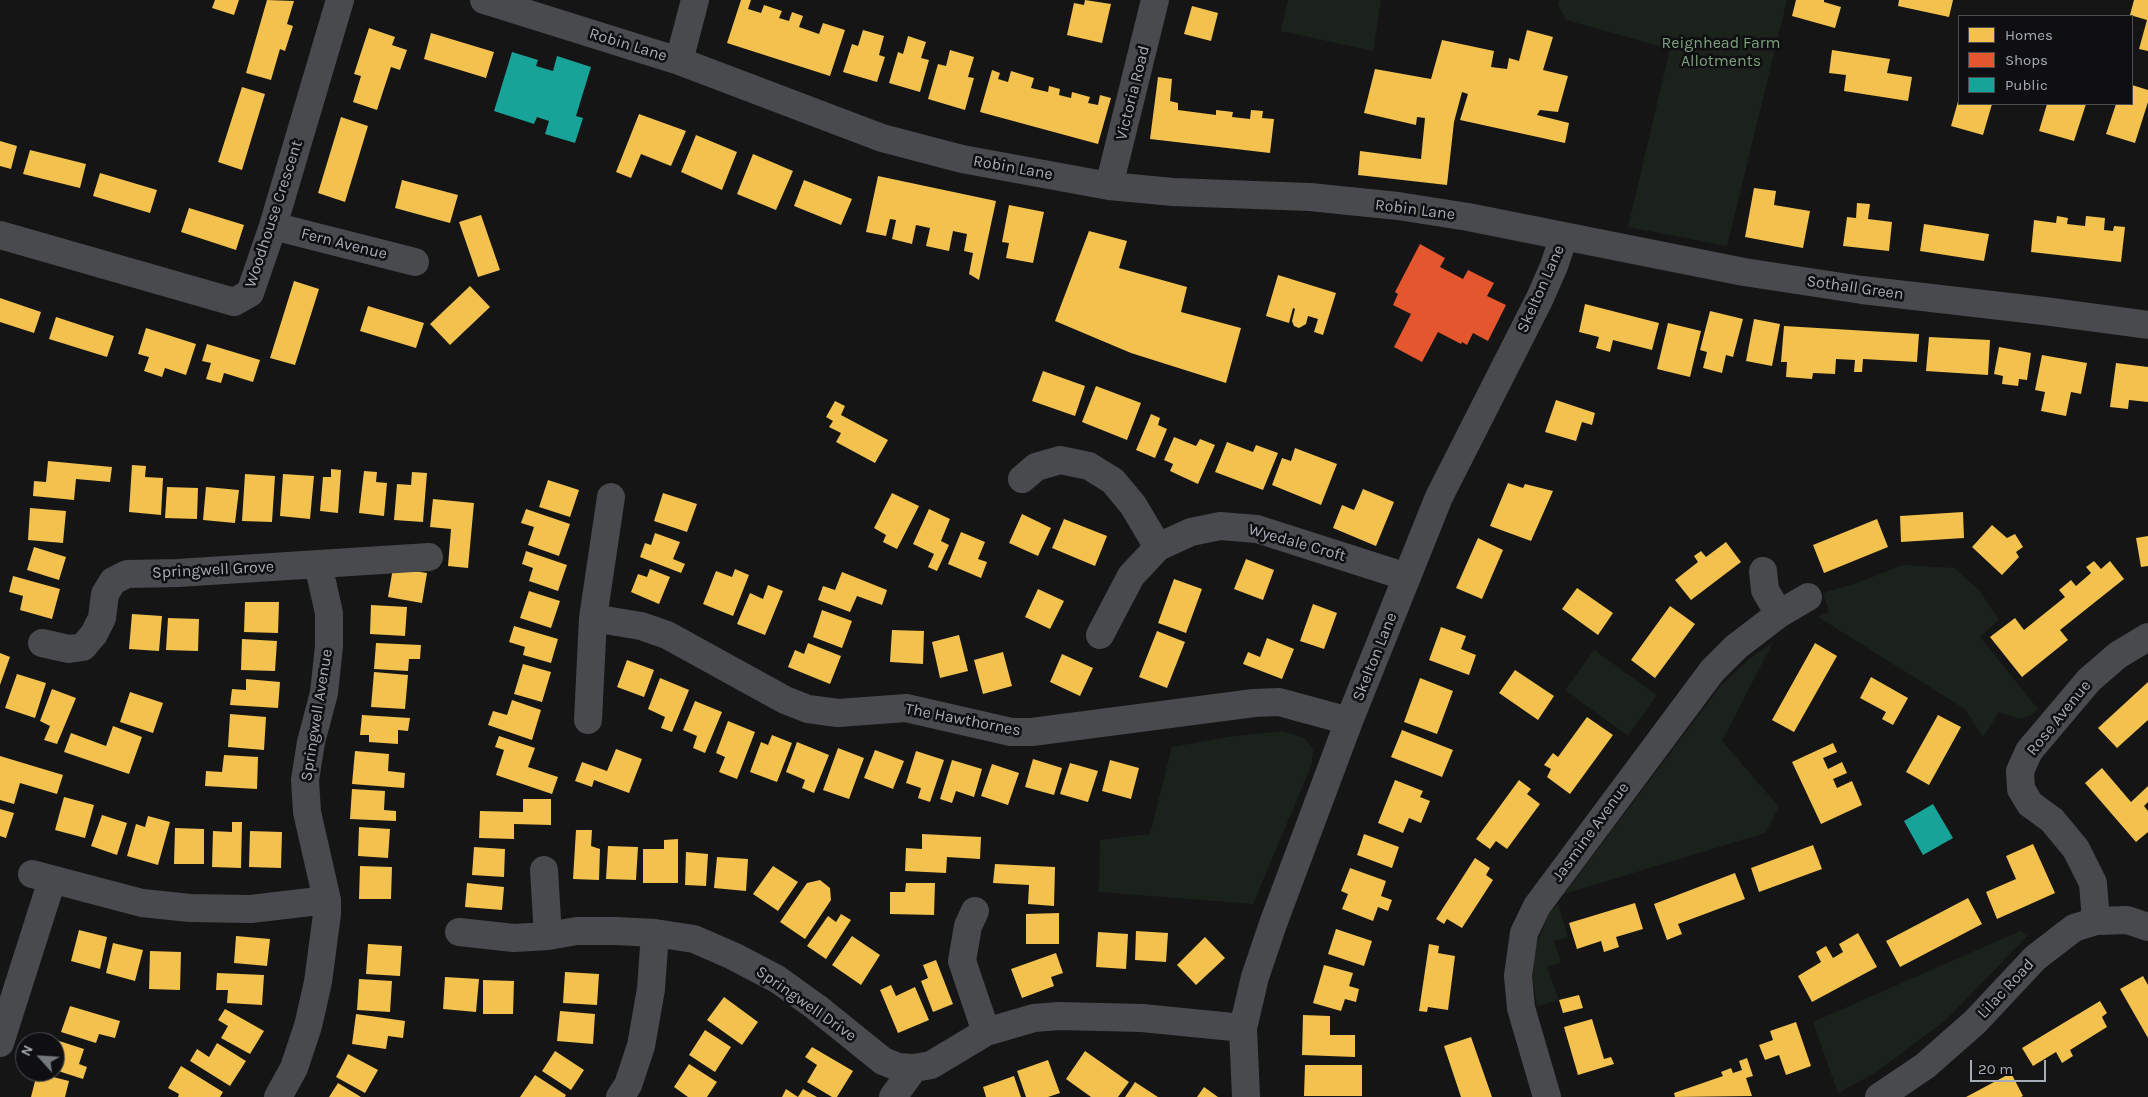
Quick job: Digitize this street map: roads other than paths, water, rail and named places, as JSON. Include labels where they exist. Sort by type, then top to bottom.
[{"type":"street","name":"Woodhouse Crescent","points":[[0,235],[234,302],[250,293],[273,226],[340,0]]},
{"type":"street","name":"Robin Lane","points":[[484,0],[679,61],[882,138],[962,159],[1109,186],[1173,192],[1310,198],[1398,206],[1468,216],[1564,236]]},
{"type":"street","points":[[679,61],[695,0]]},
{"type":"street","name":"Victoria Road","points":[[1109,186],[1155,0]]},
{"type":"street","name":"Fern Avenue","points":[[273,226],[415,262]]},
{"type":"street","name":"Sothall Green","points":[[1564,236],[1744,272],[1862,290],[2148,325]]},
{"type":"street","name":"Skelton Lane","points":[[1246,1097],[1243,1028],[1255,977],[1274,921],[1349,722],[1438,497],[1540,298],[1554,266],[1564,236]]},
{"type":"street","points":[[1022,479],[1036,467],[1060,460],[1089,466],[1113,481],[1128,499],[1158,547]]},
{"type":"street","points":[[588,720],[593,618],[611,497]]},
{"type":"street","name":"Wyedale Croft","points":[[1100,634],[1131,576],[1158,547],[1191,532],[1220,526],[1257,529],[1407,577]]},
{"type":"street","name":"Springwell Grove","points":[[42,643],[68,649],[83,647],[94,634],[102,618],[105,594],[113,581],[127,574],[429,557]]},
{"type":"street","name":"Springwell Avenue","points":[[278,1097],[294,1068],[308,1026],[318,982],[327,914],[326,900],[307,812],[305,780],[310,742],[324,693],[329,646],[329,613],[318,564]]},
{"type":"street","points":[[1763,571],[1765,590],[1779,614]]},
{"type":"street","name":"Jasmine Avenue","points":[[1547,1097],[1522,1008],[1518,976],[1524,933],[1537,906],[1712,671],[1736,647],[1779,614],[1808,597]]},
{"type":"street","name":"The Hawthornes","points":[[593,618],[641,626],[667,635],[785,700],[808,709],[838,713],[906,708],[1011,732],[1032,732],[1254,703],[1279,702],[1349,722]]},
{"type":"street","name":"Rose Avenue","points":[[2096,921],[2093,883],[2076,849],[2052,820],[2030,804],[2021,789],[2020,771],[2028,751],[2089,680],[2118,655],[2148,637]]},
{"type":"street","points":[[544,870],[548,936]]},
{"type":"street","points":[[0,1043],[42,877],[142,903],[190,908],[251,909],[326,900]]},
{"type":"street","points":[[975,911],[968,926],[962,961],[986,1032]]},
{"type":"street","name":"Lilac Road","points":[[1878,1097],[1925,1066],[1975,1022],[2049,945],[2074,928],[2096,921],[2127,920],[2148,927]]},
{"type":"street","name":"Springwell Drive","points":[[459,932],[514,938],[548,936],[577,931],[655,933],[694,939],[733,956],[777,980],[816,1007],[883,1061],[898,1066],[914,1068],[931,1065],[986,1032],[1034,1018],[1059,1016],[1142,1018],[1243,1028]]},
{"type":"street","points":[[620,1097],[628,1085],[641,1046],[651,989],[655,933]]},
{"type":"street","points":[[893,1097],[914,1068]]},
{"type":"park label","name":"Reignhead Farm Allotments","points":[[1721,52]]}]
